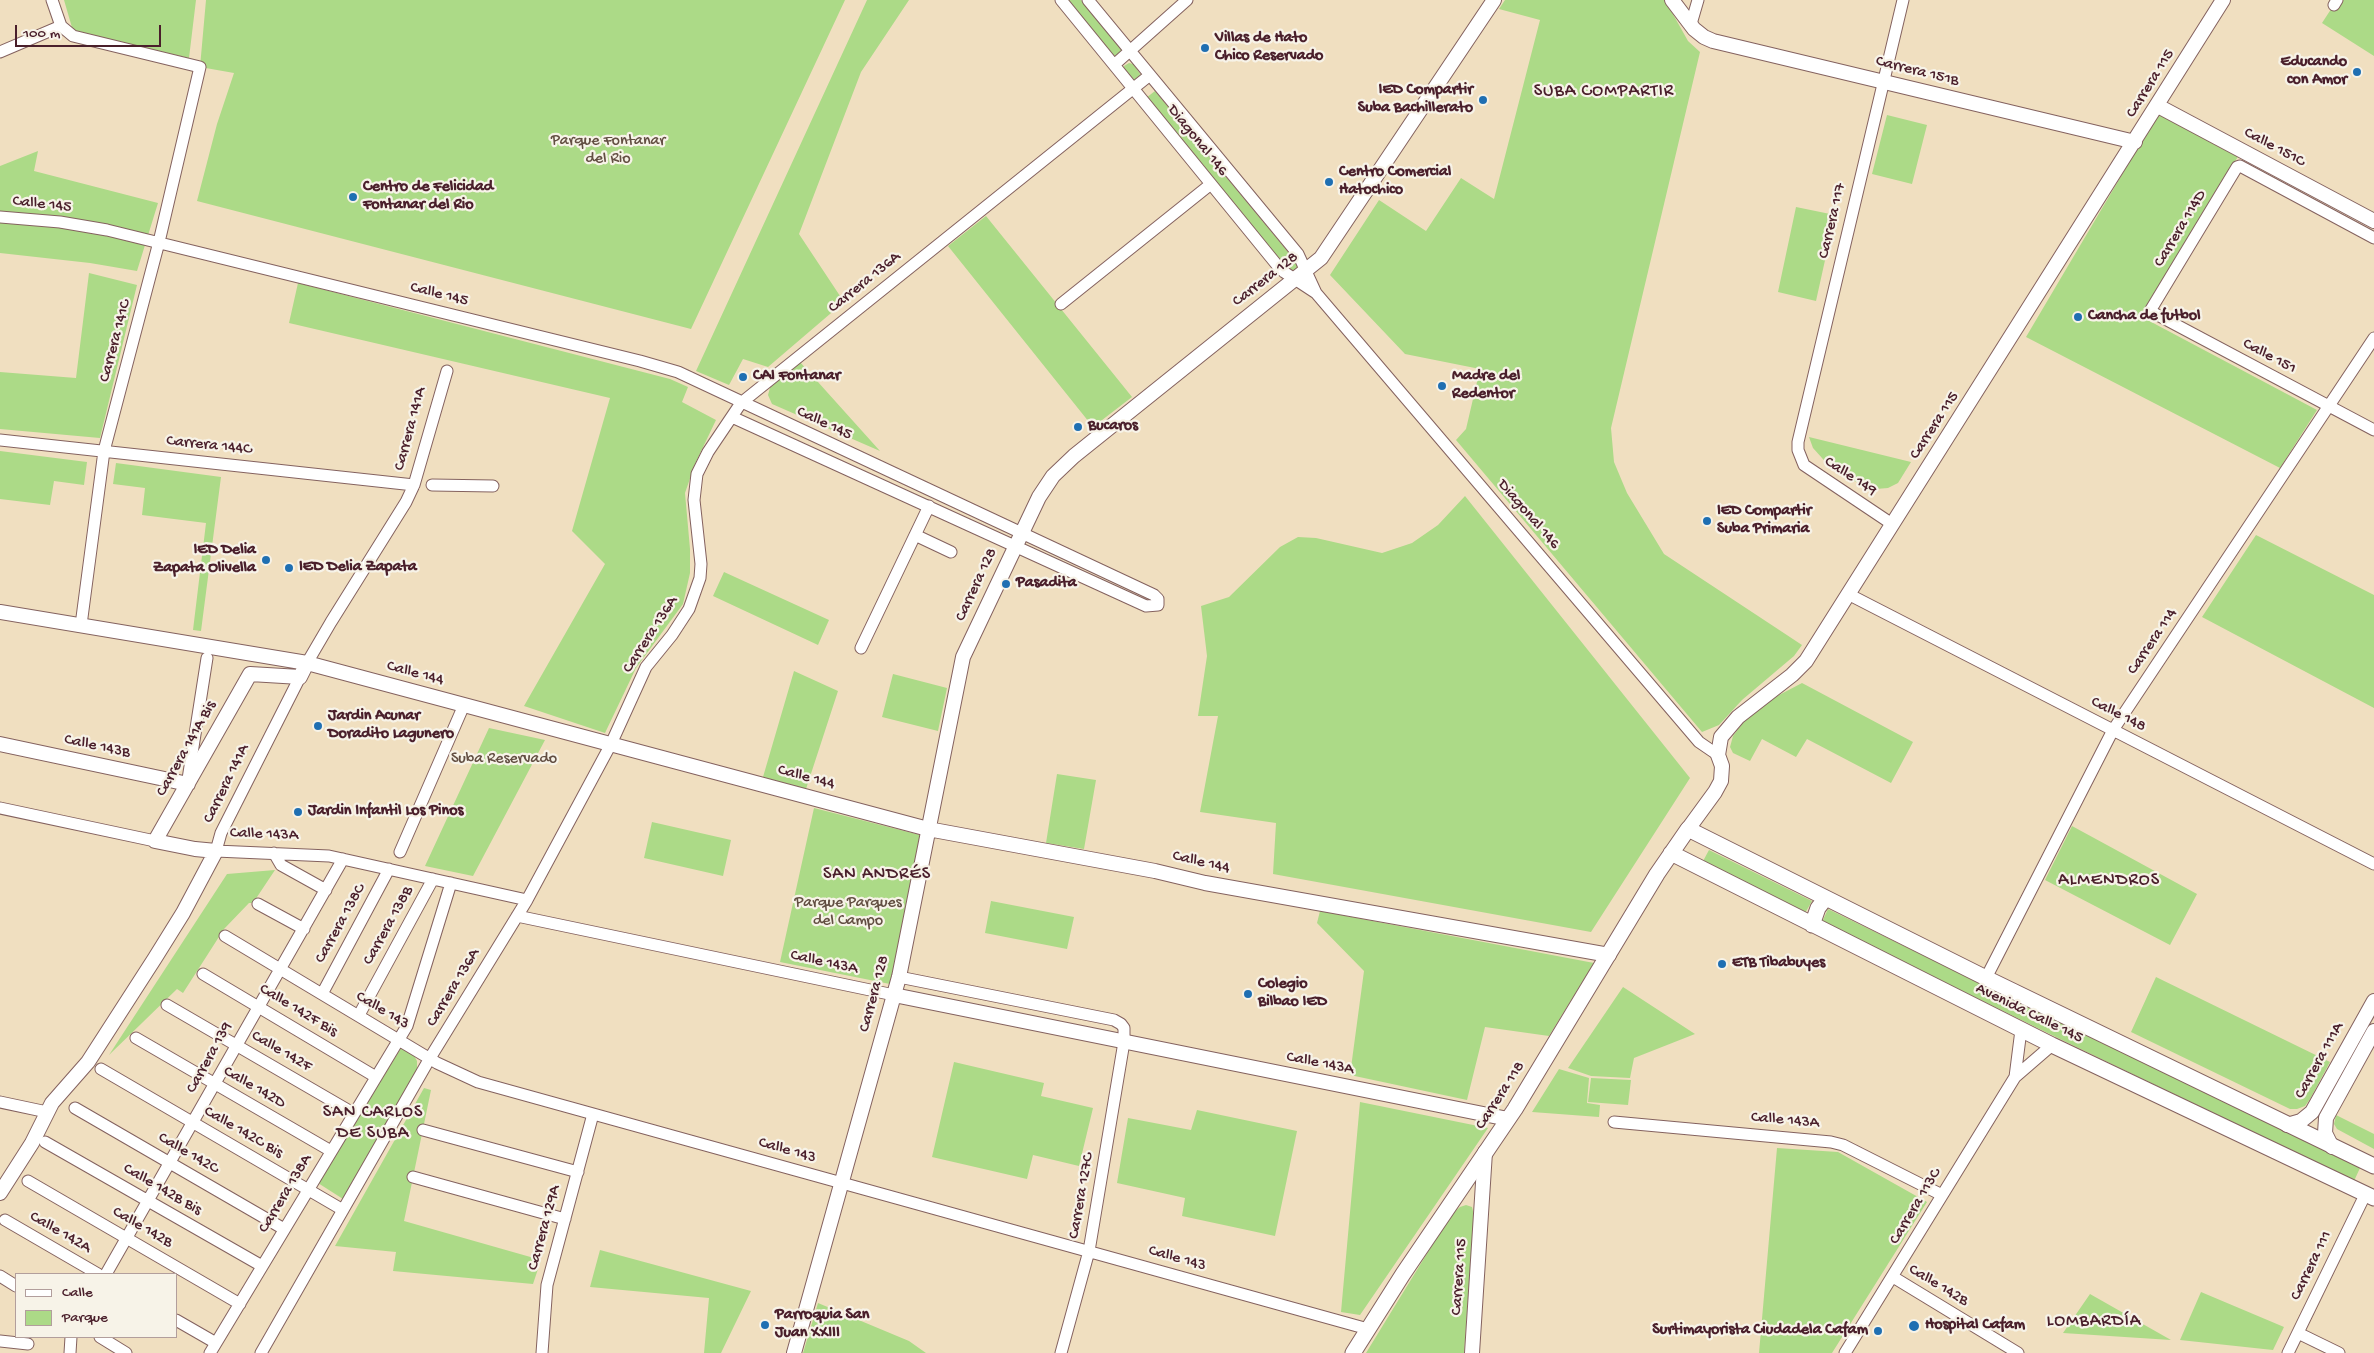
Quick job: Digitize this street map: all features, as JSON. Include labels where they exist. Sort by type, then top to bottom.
[{"type":"main road","name":"Avenida Calle 145","points":[[1688,829],[1825,899],[2374,1166]]},
{"type":"main road","name":"Carrera 115","points":[[1671,853],[1688,829]]},
{"type":"main road","name":"Avenida Calle 145","points":[[1671,853],[2021,1030],[2184,1109],[2370,1195]]},
{"type":"main road","name":"Carrera 118","points":[[1353,1353],[1508,1119],[1671,853]]},
{"type":"main road","points":[[1812,925],[1818,908],[1825,899]]},
{"type":"street","points":[[0,52],[61,26],[52,0]]},
{"type":"street","name":"Diagonal 146","points":[[1061,0],[1277,265],[1316,293],[1699,742],[1718,755]]},
{"type":"street","name":"Diagonal 146","points":[[1088,0],[1298,254],[1316,293]]},
{"type":"street","points":[[1114,65],[1186,0]]},
{"type":"street","name":"Carrera 128","points":[[794,1353],[899,977],[963,657],[1015,545],[1046,485],[1060,468],[1136,404],[1307,271],[1324,254],[1494,0]]},
{"type":"street","name":"Carrera 151B","points":[[1672,0],[1693,26],[1704,37],[1713,41],[2135,142]]},
{"type":"street","points":[[1693,26],[1698,0]]},
{"type":"street","name":"Carrera 117","points":[[1798,450],[1799,434],[1903,0]]},
{"type":"street","name":"Carrera 115","points":[[1688,829],[1721,781],[1722,766],[1718,755],[1721,737],[1729,726],[1750,706],[1792,675],[1806,661],[2158,106],[2223,0]]},
{"type":"street","name":"Carrera 141C","points":[[61,26],[82,40],[200,67],[159,242],[104,451],[81,625]]},
{"type":"street","name":"Carrera 136A","points":[[260,1353],[430,1058],[527,900],[611,744],[646,667],[684,620],[695,594],[701,564],[695,487],[702,463],[741,403],[1150,75]]},
{"type":"street","name":"Calle 151C","points":[[2158,106],[2374,221]]},
{"type":"street","name":"Calle 151C","points":[[2240,166],[2374,238]]},
{"type":"street","name":"Carrera 114D","points":[[2150,311],[2240,166]]},
{"type":"street","points":[[1061,304],[1211,184]]},
{"type":"street","name":"Calle 145","points":[[0,217],[60,222],[159,242],[678,372],[1154,595],[1158,599],[1158,605],[1154,607],[1146,606],[732,417]]},
{"type":"street","name":"Calle 151","points":[[2150,311],[2374,430]]},
{"type":"street","name":"Carrera 114","points":[[1986,978],[2113,730],[2374,338]]},
{"type":"street","name":"Carrera 141A","points":[[0,1193],[32,1143],[56,1097],[94,1053],[183,913],[216,851],[221,833],[307,663],[400,513],[414,485],[446,371]]},
{"type":"street","name":"Carrera 144C","points":[[0,440],[414,485]]},
{"type":"street","name":"Calle 149","points":[[1798,450],[1804,465],[1811,471],[1892,524]]},
{"type":"street","points":[[432,485],[493,486]]},
{"type":"street","points":[[861,648],[929,506]]},
{"type":"street","points":[[915,535],[951,552]]},
{"type":"street","name":"Calle 148","points":[[1848,594],[2374,864]]},
{"type":"street","name":"Calle 144","points":[[0,612],[307,663],[928,829],[1154,871],[1205,883],[1609,955]]},
{"type":"street","points":[[188,784],[207,658]]},
{"type":"street","name":"Carrera 141A Bis","points":[[155,841],[250,674],[300,677]]},
{"type":"street","points":[[400,852],[464,705]]},
{"type":"street","name":"Calle 143B","points":[[0,744],[188,784]]},
{"type":"street","name":"Calle 143A","points":[[0,808],[194,850],[274,852],[343,859],[527,900]]},
{"type":"street","points":[[274,852],[281,865],[326,890]]},
{"type":"street","name":"Carrera 139","points":[[107,1273],[279,968],[304,929],[343,859]]},
{"type":"street","name":"Carrera 138C","points":[[322,994],[389,869]]},
{"type":"street","name":"Carrera 138B","points":[[359,1016],[433,879]]},
{"type":"street","name":"Carrera 138A","points":[[213,1348],[353,1113],[400,1040],[419,994],[451,883]]},
{"type":"street","points":[[258,904],[304,929]]},
{"type":"street","name":"Calle 143A","points":[[517,916],[894,996],[1508,1119]]},
{"type":"street","name":"Calle 143","points":[[225,936],[461,1076],[478,1082],[1368,1329]]},
{"type":"street","name":"Calle 142F Bis","points":[[203,974],[376,1077]]},
{"type":"street","points":[[899,977],[1114,1020],[1124,1028],[1124,1042]]},
{"type":"street","name":"Carrera 111A","points":[[2287,1125],[2301,1121],[2312,1112],[2374,1002]]},
{"type":"street","name":"Calle 142F","points":[[167,1005],[353,1113]]},
{"type":"street","name":"Carrera 113C","points":[[2015,1077],[2021,1030]]},
{"type":"street","name":"Carrera 111A","points":[[2332,1147],[2325,1132],[2326,1118],[2374,1031]]},
{"type":"street","name":"Calle 142D","points":[[136,1038],[331,1151]]},
{"type":"street","name":"Carrera 127C","points":[[1061,1353],[1089,1252],[1124,1042]]},
{"type":"street","name":"Carrera 113C","points":[[1845,1353],[2015,1077],[2052,1045]]},
{"type":"street","name":"Calle 142C Bis","points":[[101,1070],[343,1210]]},
{"type":"street","points":[[0,1102],[47,1112]]},
{"type":"street","name":"Calle 142C","points":[[75,1108],[284,1229]]},
{"type":"street","name":"Carrera 129A","points":[[542,1353],[547,1285],[594,1114]]},
{"type":"street","name":"Calle 143A","points":[[1614,1122],[1831,1142],[1843,1146],[1942,1195]]},
{"type":"street","points":[[423,1130],[578,1172]]},
{"type":"street","name":"Calle 142B Bis","points":[[45,1142],[262,1266]]},
{"type":"street","name":"Carrera 115","points":[[1472,1353],[1485,1152]]},
{"type":"street","points":[[413,1177],[565,1220]]},
{"type":"street","name":"Calle 142B","points":[[28,1181],[240,1304]]},
{"type":"street","points":[[1457,1194],[1471,1194],[1482,1203]]},
{"type":"street","name":"Carrera 111","points":[[2288,1353],[2370,1195]]},
{"type":"street","name":"Calle 142A","points":[[5,1220],[96,1273]]},
{"type":"street","points":[[0,1276],[15,1285]]},
{"type":"street","name":"Calle 142B","points":[[1892,1277],[2018,1353]]},
{"type":"street","points":[[178,1322],[213,1348]]},
{"type":"street","points":[[2298,1333],[2339,1353]]},
{"type":"street","points":[[70,1353],[71,1338]]},
{"type":"street","points":[[101,1338],[120,1351]]},
{"type":"street","points":[[0,1341],[28,1345]]},
{"type":"green space","points":[[64,0],[196,0],[189,58],[73,31]]},
{"type":"green space","name":"Parque Fontanar del Rio","points":[[206,0],[845,0],[691,329],[197,201],[217,124],[234,73],[200,67]]},
{"type":"green space","points":[[867,0],[909,0],[861,72],[799,234],[844,302],[768,367],[743,359],[729,385],[696,371]]},
{"type":"green space","points":[[1067,0],[1081,0],[1122,48],[1123,53],[1117,57],[1113,56]]},
{"type":"green space","points":[[1505,0],[1665,0],[1688,41],[1700,52],[1611,428],[1614,462],[1627,493],[1664,554],[1802,645],[1794,656],[1742,700],[1719,725],[1702,732],[1456,440],[1466,429],[1480,369],[1405,354],[1330,275],[1379,200],[1426,231],[1461,178],[1494,199],[1540,20],[1499,9]]},
{"type":"green space","points":[[2337,0],[2374,0],[2374,56],[2322,23]]},
{"type":"green space","points":[[1129,63],[1133,64],[1142,79],[1134,83],[1124,71],[1124,66]]},
{"type":"green space","points":[[1155,91],[1300,266],[1294,272],[1272,252],[1146,98]]},
{"type":"green space","points":[[2159,112],[2239,155],[2140,316],[2317,410],[2280,468],[2026,337]]},
{"type":"green space","points":[[1887,115],[1927,125],[1912,184],[1872,174]]},
{"type":"green space","points":[[38,151],[34,171],[158,203],[137,271],[90,263],[0,253],[0,166]]},
{"type":"green space","points":[[1796,207],[1835,215],[1816,301],[1778,292]]},
{"type":"green space","points":[[986,216],[1132,397],[1093,427],[948,246]]},
{"type":"green space","points":[[89,273],[137,285],[100,438],[0,429],[0,372],[76,378]]},
{"type":"green space","points":[[298,283],[670,379],[688,387],[682,402],[716,420],[695,464],[685,493],[690,573],[683,604],[636,668],[605,733],[524,706],[605,564],[572,531],[610,398],[289,323]]},
{"type":"green space","points":[[800,362],[880,451],[772,404],[768,395],[771,384]]},
{"type":"green space","points":[[1809,437],[1911,462],[1898,483],[1888,488],[1876,489],[1854,481],[1831,468],[1813,448]]},
{"type":"green space","points":[[0,451],[87,462],[84,485],[54,481],[50,505],[0,499]]},
{"type":"green space","points":[[116,463],[221,477],[201,631],[193,630],[206,523],[142,515],[145,488],[113,484]]},
{"type":"green space","points":[[1465,496],[1690,778],[1591,932],[1273,874],[1276,823],[1200,812],[1218,716],[1198,716],[1207,656],[1201,606],[1229,597],[1280,547],[1298,537],[1316,538],[1382,553],[1412,543],[1438,525]]},
{"type":"green space","points":[[2256,535],[2374,595],[2374,708],[2202,617]]},
{"type":"green space","points":[[724,572],[829,620],[818,645],[713,596]]},
{"type":"green space","points":[[794,671],[838,691],[806,789],[763,777]]},
{"type":"green space","points":[[893,674],[947,688],[938,731],[882,717]]},
{"type":"green space","points":[[1802,683],[1913,742],[1891,783],[1807,739],[1796,757],[1762,739],[1750,761],[1733,753],[1730,747],[1733,736],[1748,716],[1762,704]]},
{"type":"green space","name":"Suba Reservado","points":[[489,728],[545,740],[473,876],[425,866]]},
{"type":"green space","points":[[1057,774],[1096,780],[1084,849],[1046,843]]},
{"type":"green space","name":"Parque Parques del Campo","points":[[814,808],[920,835],[890,984],[780,962]]},
{"type":"green space","points":[[652,822],[731,840],[723,876],[644,858]]},
{"type":"green space","points":[[2072,826],[2197,894],[2170,945],[2045,880]]},
{"type":"green space","points":[[1709,850],[1812,901],[1804,915],[1702,863]]},
{"type":"green space","points":[[275,870],[253,903],[249,903],[224,929],[183,993],[177,989],[109,1055],[227,874]]},
{"type":"green space","points":[[991,901],[1074,917],[1067,949],[985,933]]},
{"type":"green space","points":[[1828,909],[2360,1168],[2354,1181],[1822,922]]},
{"type":"green space","points":[[1320,911],[1594,963],[1549,1036],[1485,1027],[1467,1100],[1350,1075],[1364,971],[1317,923]]},
{"type":"green space","points":[[2156,977],[2330,1062],[2305,1106],[2290,1109],[2131,1032]]},
{"type":"green space","points":[[1623,987],[1695,1034],[1634,1058],[1630,1078],[1591,1076],[1568,1068]]},
{"type":"green space","points":[[401,1048],[413,1054],[417,1061],[417,1071],[343,1199],[318,1183]]},
{"type":"green space","points":[[954,1062],[1044,1083],[1041,1096],[1093,1108],[1079,1166],[1033,1155],[1027,1179],[932,1157]]},
{"type":"green space","points":[[1559,1069],[1589,1078],[1587,1103],[1600,1105],[1599,1117],[1532,1112]]},
{"type":"green space","points":[[1591,1078],[1631,1080],[1628,1105],[1588,1102]]},
{"type":"green space","points":[[424,1088],[431,1090],[404,1221],[541,1260],[533,1284],[393,1271],[396,1252],[335,1246]]},
{"type":"green space","points":[[1360,1102],[1488,1128],[1360,1315],[1341,1312]]},
{"type":"green space","points":[[1197,1110],[1297,1131],[1275,1236],[1182,1216],[1185,1198],[1117,1183],[1128,1118],[1191,1130]]},
{"type":"green space","points":[[2336,1115],[2374,1134],[2374,1149],[2337,1129],[2334,1124]]},
{"type":"green space","points":[[1777,1148],[1838,1152],[1927,1202],[1832,1353],[1759,1353]]},
{"type":"green space","points":[[1466,1205],[1472,1207],[1474,1215],[1464,1353],[1366,1353],[1450,1216],[1460,1207]]},
{"type":"green space","points":[[600,1250],[751,1291],[721,1353],[704,1353],[709,1298],[590,1287]]},
{"type":"green space","points":[[2201,1292],[2284,1327],[2273,1350],[2180,1340]]},
{"type":"green space","points":[[2090,1294],[2171,1340],[2063,1333]]},
{"type":"green space","points":[[818,1303],[909,1341],[926,1353],[803,1353]]},
{"type":"place","name":"Villas de Hato Chico Reservado","points":[[1205,48]]},
{"type":"place","name":"Educando con Amor","points":[[2357,72]]},
{"type":"place","name":"IED Compartir Suba Bachillerato","points":[[1483,100]]},
{"type":"place","name":"Centro Comercial Hatochico","points":[[1329,182]]},
{"type":"place","name":"Centro de Felicidad Fontanar del Rio","points":[[353,197]]},
{"type":"place","name":"Cancha de futbol","points":[[2078,317]]},
{"type":"place","name":"CAI Fontanar","points":[[743,377]]},
{"type":"place","name":"Madre del Redentor","points":[[1442,386]]},
{"type":"place","name":"Bucaros","points":[[1078,427]]},
{"type":"place","name":"IED Compartir Suba Primaria","points":[[1707,521]]},
{"type":"place","name":"IED Delia Zapata Olivella","points":[[266,560]]},
{"type":"place","name":"IED Delia Zapata","points":[[289,568]]},
{"type":"place","name":"Pasadita","points":[[1006,584]]},
{"type":"place","name":"Jardin Acunar Doradito Lagunero","points":[[318,726]]},
{"type":"place","name":"Jardin Infantil Los Pinos","points":[[298,812]]},
{"type":"place","name":"ETB Tibabuyes","points":[[1722,964]]},
{"type":"place","name":"Colegio Bilbao IED","points":[[1248,994]]},
{"type":"place","name":"Parroquia San Juan XXIII","points":[[765,1325]]},
{"type":"place","name":"Hospital Cafam","points":[[1914,1326]]},
{"type":"place","name":"Surtimayorista Ciudadela Cafam","points":[[1878,1331]]},
{"type":"district","name":"SUBA COMPARTIR","points":[[1604,92]]},
{"type":"district","name":"SAN ANDRÉS","points":[[877,875]]},
{"type":"district","name":"ALMENDROS","points":[[2109,881]]},
{"type":"district","name":"SAN CARLOS DE SUBA","points":[[373,1123]]},
{"type":"district","name":"LOMBARDÍA","points":[[2094,1322]]}]
